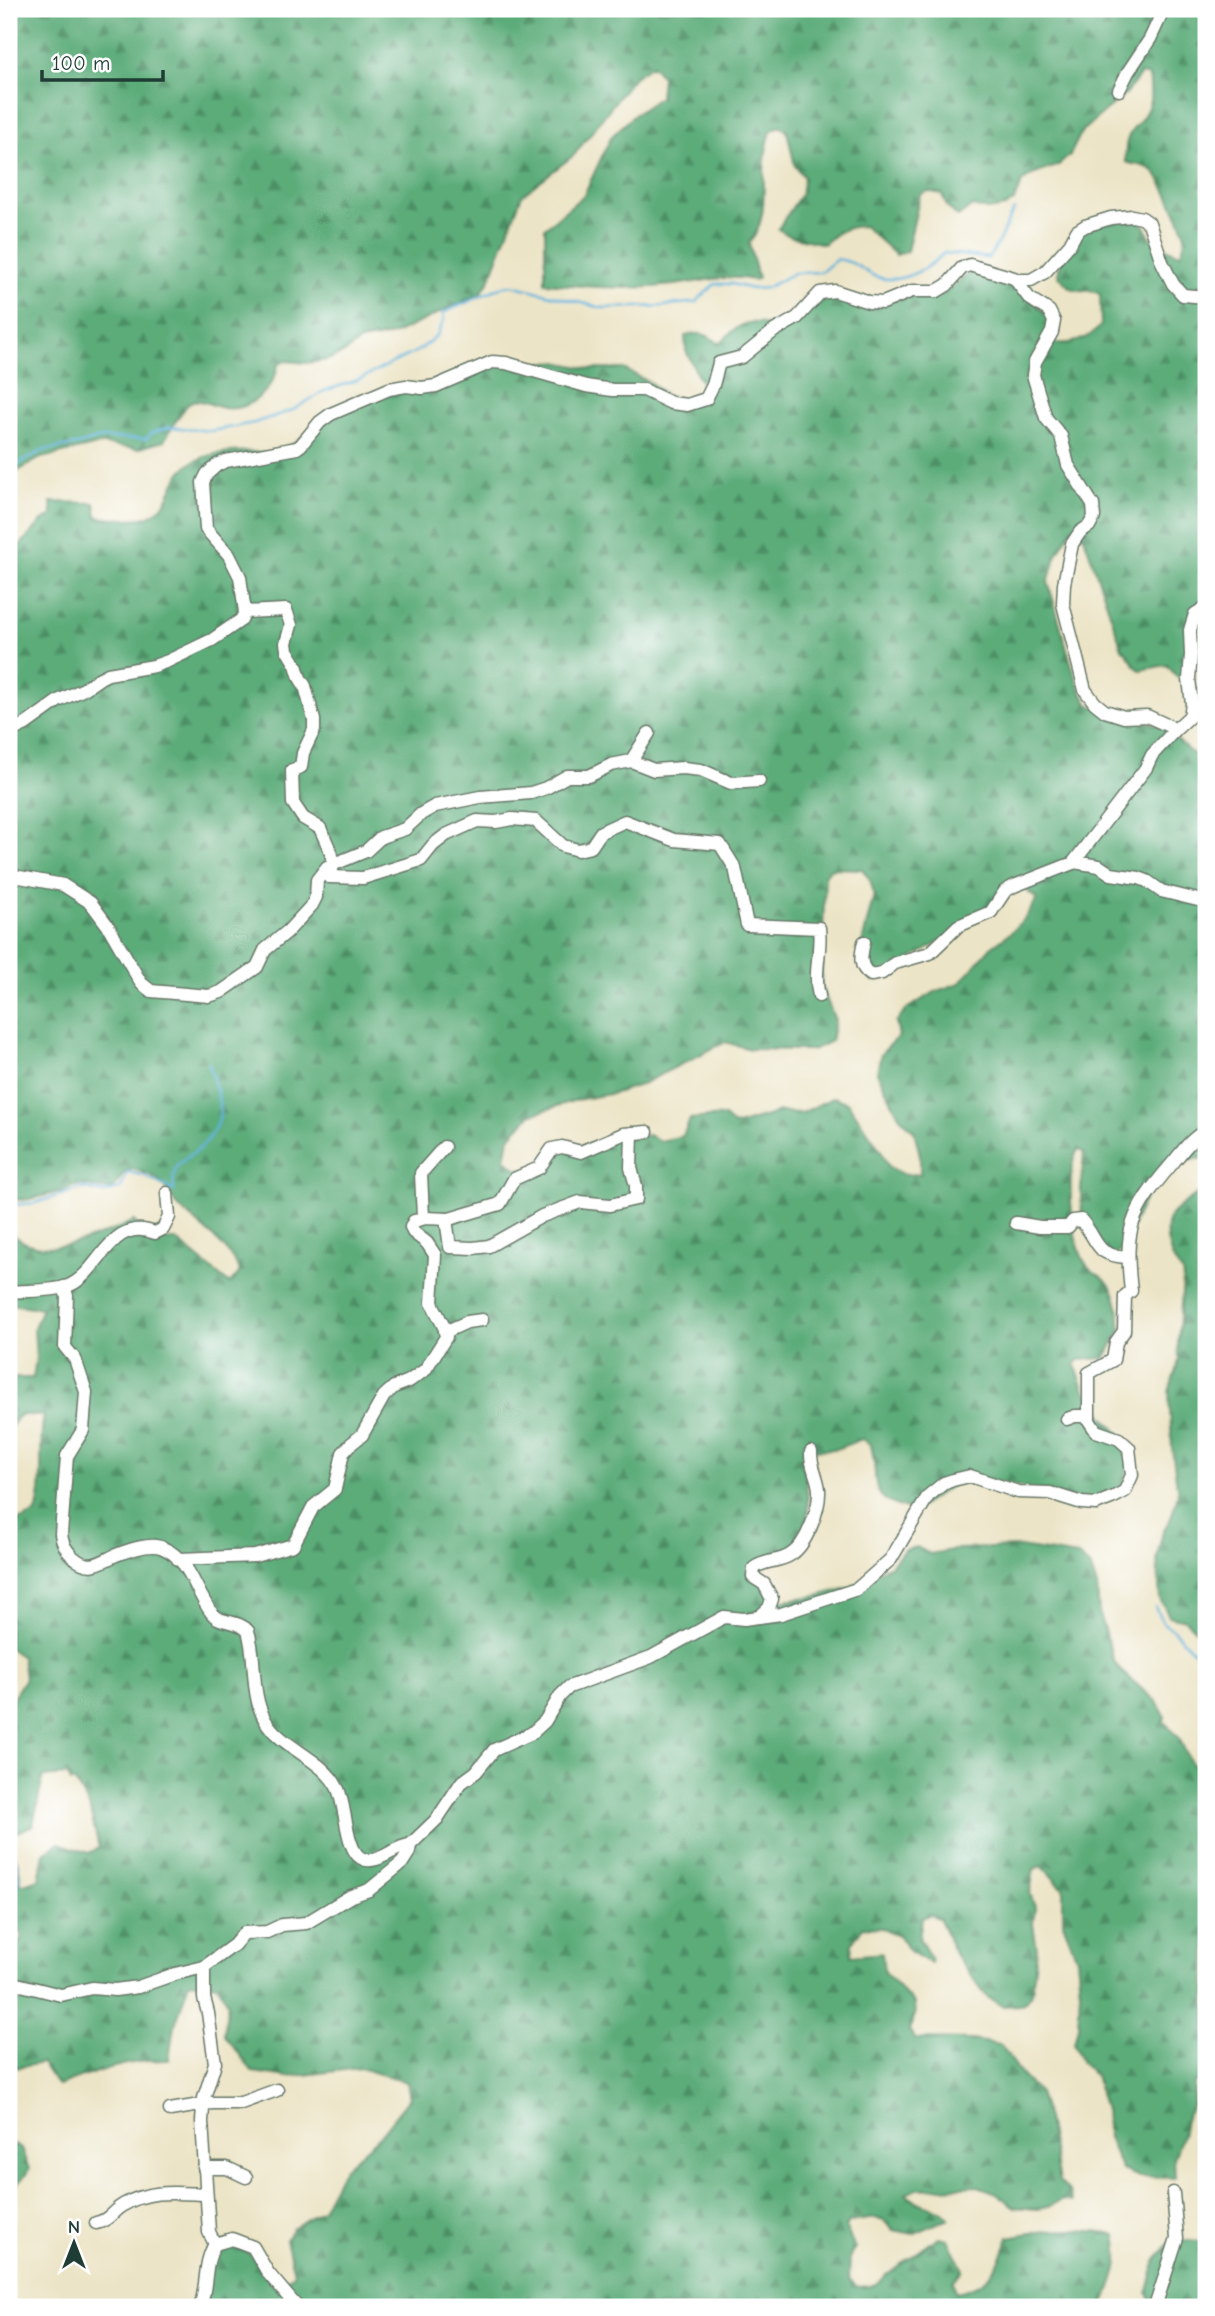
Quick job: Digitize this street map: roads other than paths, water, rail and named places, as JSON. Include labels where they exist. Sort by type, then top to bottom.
[{"type":"street","points":[[1119,90],[1150,39],[1164,9]]},
{"type":"street","points":[[1016,280],[1031,280],[1045,272],[1070,244],[1077,231],[1085,226],[1111,218],[1132,216],[1149,223],[1173,284],[1183,295],[1206,297]]},
{"type":"street","points":[[9,732],[108,674],[154,666],[212,640],[237,624],[245,612],[240,577],[236,566],[206,529],[203,482],[217,465],[302,446],[320,422],[331,414],[389,389],[436,386],[498,362],[586,386],[612,390],[645,390],[671,402],[694,405],[706,399],[709,394],[719,363],[742,357],[767,335],[797,317],[820,293],[835,291],[869,302],[883,303],[907,293],[932,292],[944,288],[961,268],[970,265],[1008,275],[1016,280],[1028,298],[1049,311],[1055,321],[1052,332],[1035,362],[1033,375],[1046,418],[1061,436],[1068,465],[1093,505],[1094,517],[1072,544],[1063,604],[1085,690],[1105,711],[1124,717],[1147,716],[1174,731]]},
{"type":"street","points":[[864,942],[861,959],[865,970],[871,975],[882,974],[895,963],[924,956],[942,943],[958,926],[991,912],[1005,891],[1074,862],[1146,768],[1152,755],[1190,716],[1190,630],[1195,614],[1206,607]]},
{"type":"street","points":[[245,612],[286,610],[291,625],[287,650],[305,686],[315,725],[303,753],[301,767],[292,770],[293,803],[303,818],[323,833],[334,863],[329,877],[363,878],[421,860],[433,845],[446,835],[473,822],[496,822],[512,818],[536,821],[563,846],[578,850],[591,847],[601,832],[625,821],[674,840],[720,844],[735,867],[747,925],[819,928],[819,996]]},
{"type":"street","points":[[631,761],[649,733]]},
{"type":"street","points":[[9,875],[63,884],[85,898],[97,909],[141,983],[151,991],[209,996],[221,992],[257,967],[265,950],[288,931],[312,905],[321,872],[334,863],[366,851],[381,836],[405,829],[421,814],[435,806],[480,797],[531,793],[567,776],[589,776],[611,765],[631,761],[654,770],[701,770],[731,783],[759,781]]},
{"type":"street","points":[[1074,862],[1099,866],[1108,873],[1147,881],[1161,891],[1206,902]]},
{"type":"street","points":[[1089,1419],[1089,1373],[1113,1360],[1116,1342],[1124,1331],[1125,1296],[1131,1291],[1127,1257],[1133,1219],[1142,1201],[1195,1136],[1206,1131]]},
{"type":"street","points":[[178,1559],[255,1556],[293,1545],[313,1507],[335,1489],[340,1461],[346,1448],[362,1436],[373,1413],[389,1391],[425,1370],[444,1341],[445,1332],[432,1303],[435,1255],[427,1243],[411,1230],[414,1221],[424,1218],[446,1219],[500,1204],[514,1179],[539,1168],[552,1149],[562,1147],[581,1153],[611,1138],[647,1132]]},
{"type":"street","points":[[446,1219],[450,1247],[482,1247],[509,1236],[542,1216],[570,1205],[585,1201],[610,1205],[636,1199],[631,1168],[632,1133]]},
{"type":"street","points":[[424,1218],[421,1173],[444,1147]]},
{"type":"street","points":[[9,1292],[64,1287],[78,1280],[109,1245],[125,1233],[134,1229],[146,1229],[155,1233],[163,1229],[169,1217],[167,1193]]},
{"type":"street","points":[[1016,1223],[1040,1227],[1068,1227],[1073,1221],[1081,1220],[1093,1234],[1101,1250],[1110,1256],[1127,1257]]},
{"type":"street","points":[[64,1287],[67,1296],[65,1346],[75,1359],[86,1392],[83,1430],[67,1456],[61,1534],[63,1545],[79,1562],[91,1566],[101,1564],[120,1553],[152,1545],[170,1551],[198,1585],[211,1613],[221,1620],[241,1625],[248,1631],[259,1704],[265,1720],[280,1738],[307,1757],[337,1789],[347,1823],[349,1842],[354,1852],[369,1860],[401,1846],[410,1845],[437,1819],[461,1783],[476,1772],[494,1750],[532,1733],[545,1721],[560,1696],[569,1687],[651,1657],[724,1617],[744,1619],[781,1614],[857,1589],[891,1559],[928,1496],[944,1483],[970,1476],[1018,1492],[1050,1493],[1082,1503],[1104,1502],[1125,1491],[1132,1475],[1129,1448],[1119,1440],[1096,1431],[1089,1419],[1082,1415],[1067,1419]]},
{"type":"street","points":[[445,1332],[467,1322],[482,1320]]},
{"type":"street","points":[[759,1617],[769,1608],[772,1600],[764,1584],[754,1577],[754,1568],[789,1556],[800,1548],[811,1523],[819,1488],[811,1452]]},
{"type":"street","points":[[9,1982],[61,1996],[92,1988],[115,1990],[138,1987],[175,1974],[204,1968],[234,1945],[244,1933],[306,1923],[351,1896],[369,1889],[401,1863],[409,1852],[410,1845]]},
{"type":"street","points":[[204,1968],[204,1998],[215,2063],[204,2105],[204,2168],[209,2232],[215,2244]]},
{"type":"street","points":[[170,2110],[212,2103],[241,2103],[277,2090]]},
{"type":"street","points":[[204,2168],[227,2168],[246,2177]]},
{"type":"street","points":[[96,2222],[104,2221],[120,2206],[148,2193],[206,2194]]},
{"type":"street","points":[[1155,2307],[1177,2238],[1173,2193]]},
{"type":"street","points":[[200,2307],[207,2261],[215,2244],[232,2239],[253,2247],[268,2273],[296,2307]]},
{"type":"water","points":[[9,1841],[18,1863],[21,1884],[9,1882]]},
{"type":"waterway","points":[[9,469],[44,450],[102,438],[146,439],[151,433],[170,427],[211,431],[254,423],[293,410],[324,391],[358,380],[421,349],[438,334],[444,320],[443,313],[501,287],[512,285],[602,308],[696,302],[715,284],[766,288],[794,273],[821,272],[837,259],[852,263],[882,278],[901,278],[920,271],[944,253],[988,258],[1014,210]]},
{"type":"waterway","points":[[9,1205],[35,1203],[83,1188],[104,1193],[120,1189],[128,1172],[145,1176],[174,1191],[176,1168],[203,1145],[219,1118],[218,1098],[209,1063]]},
{"type":"waterway","points":[[1155,1607],[1163,1623],[1206,1658]]}]
